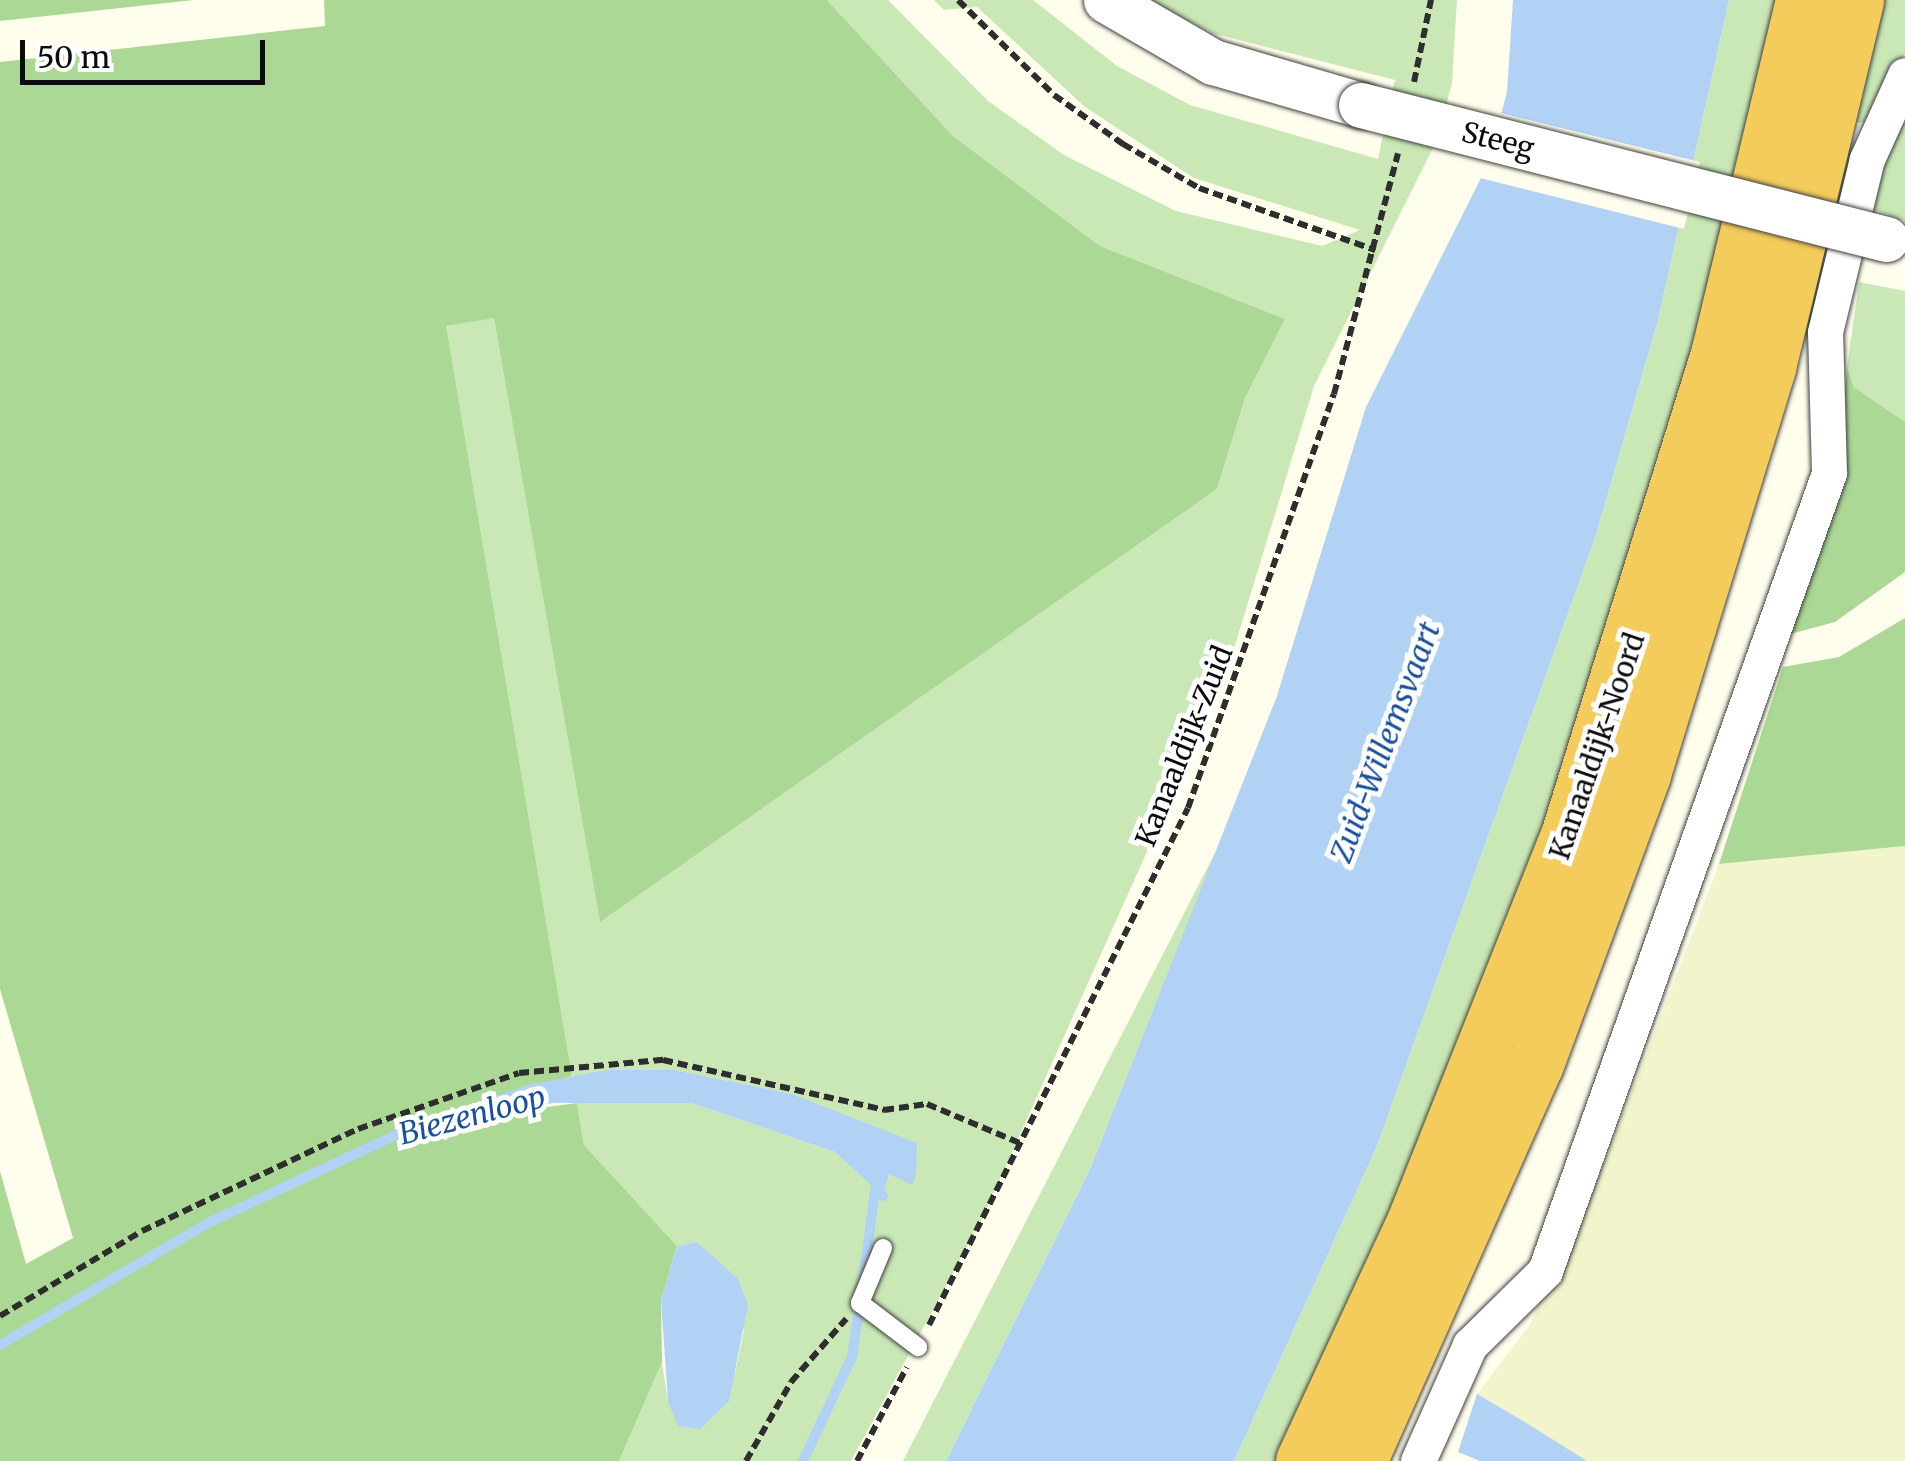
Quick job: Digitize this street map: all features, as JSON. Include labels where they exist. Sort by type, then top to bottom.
[{"type":"highway","name":"Kanaaldijk-Noord","points":[[1303,1461],[1421,1204],[1569,832],[1713,372],[1803,0]]},
{"type":"highway","name":"Kanaaldijk-Noord","points":[[1358,1461],[1536,1064],[1643,774],[1768,367],[1856,0]]},
{"type":"street","name":"Steeg","points":[[1106,0],[1213,62],[1362,105],[1896,240]]},
{"type":"street","points":[[1418,1461],[1470,1345],[1545,1271],[1829,472],[1825,332],[1867,159],[1905,75]]},
{"type":"lane","points":[[883,1248],[860,1303],[918,1347]]},
{"type":"path","points":[[958,0],[1054,95],[1123,144],[1199,188],[1376,250]]},
{"type":"path","points":[[1410,100],[1431,0]]},
{"type":"path","name":"Kanaaldijk-Zuid","points":[[856,1461],[1023,1144],[1188,808],[1376,250],[1402,137]]},
{"type":"path","points":[[0,1316],[142,1231],[358,1129],[537,1070],[608,1060],[722,1068],[884,1110],[927,1104],[1023,1144]]},
{"type":"path","points":[[746,1461],[792,1382],[860,1303]]},
{"type":"green space","points":[[0,0],[194,0],[0,21]]},
{"type":"green space","points":[[324,0],[827,0],[953,136],[1100,246],[1285,319],[1245,398],[1217,489],[600,922],[494,318],[446,326],[572,1076],[414,1125],[577,1103],[584,1145],[677,1246],[661,1300],[662,1362],[619,1461],[0,1461],[0,1171],[26,1264],[73,1238],[0,989],[0,62],[325,26]]},
{"type":"green space","points":[[827,0],[888,0],[988,101],[1064,155],[1176,211],[1322,246],[1360,230],[1194,178],[1085,107],[977,7],[944,10],[934,0],[1033,0],[1117,66],[1190,105],[1378,159],[1395,80],[1212,33],[1149,0],[1457,0],[1452,83],[1436,142],[1314,386],[1225,678],[982,1219],[851,1461],[619,1461],[662,1362],[668,1402],[735,1373],[744,1330],[698,1242],[677,1246],[584,1145],[577,1103],[691,1103],[835,1152],[883,1195],[889,1173],[912,1184],[792,1094],[675,1070],[572,1076],[445,326],[494,317],[600,921],[1217,489],[1245,398],[1285,319],[1100,246],[953,136]]},
{"type":"green space","points":[[1729,0],[1780,0],[1694,353],[1550,823],[1332,1361],[1282,1461],[1234,1461],[1377,1146],[1596,535],[1658,320]]},
{"type":"green space","points":[[1883,0],[1905,0],[1905,53],[1864,123],[1853,122]]},
{"type":"green space","points":[[1905,95],[1905,221],[1868,207]]},
{"type":"green space","points":[[1859,282],[1905,291],[1905,422],[1854,387],[1847,367]]},
{"type":"green space","points":[[1847,367],[1854,387],[1905,422],[1905,572],[1835,622],[1790,634],[1834,509]]},
{"type":"green space","points":[[1905,618],[1905,846],[1719,864],[1783,667],[1839,657]]},
{"type":"green space","points":[[1905,846],[1905,1461],[1587,1461],[1477,1394],[1529,1326],[1605,1162],[1719,864]]},
{"type":"green space","points":[[1218,847],[1091,1167],[946,1461],[903,1461]]},
{"type":"water","name":"Zuid-Willemsvaart","points":[[1513,0],[1729,0],[1658,320],[1596,535],[1377,1146],[1234,1461],[946,1461],[1091,1167],[1277,696],[1366,407],[1488,164],[1507,92]]},
{"type":"water","points":[[607,1070],[675,1070],[792,1094],[917,1143],[916,1175],[912,1185],[889,1174],[883,1196],[835,1152],[691,1103],[554,1103],[407,1127],[531,1084]]},
{"type":"water","points":[[697,1242],[738,1279],[748,1305],[729,1401],[700,1429],[678,1426],[668,1402],[661,1300],[677,1246]]},
{"type":"water","points":[[1477,1394],[1587,1461],[1480,1461],[1458,1452]]},
{"type":"pier","points":[[1497,112],[1700,162],[1684,229],[1476,177]]},
{"type":"waterway","name":"Biezenloop","points":[[0,1345],[210,1222],[419,1124]]},
{"type":"waterway","points":[[863,1282],[875,1190],[883,1196]]},
{"type":"waterway","points":[[803,1461],[852,1357],[860,1304]]}]
